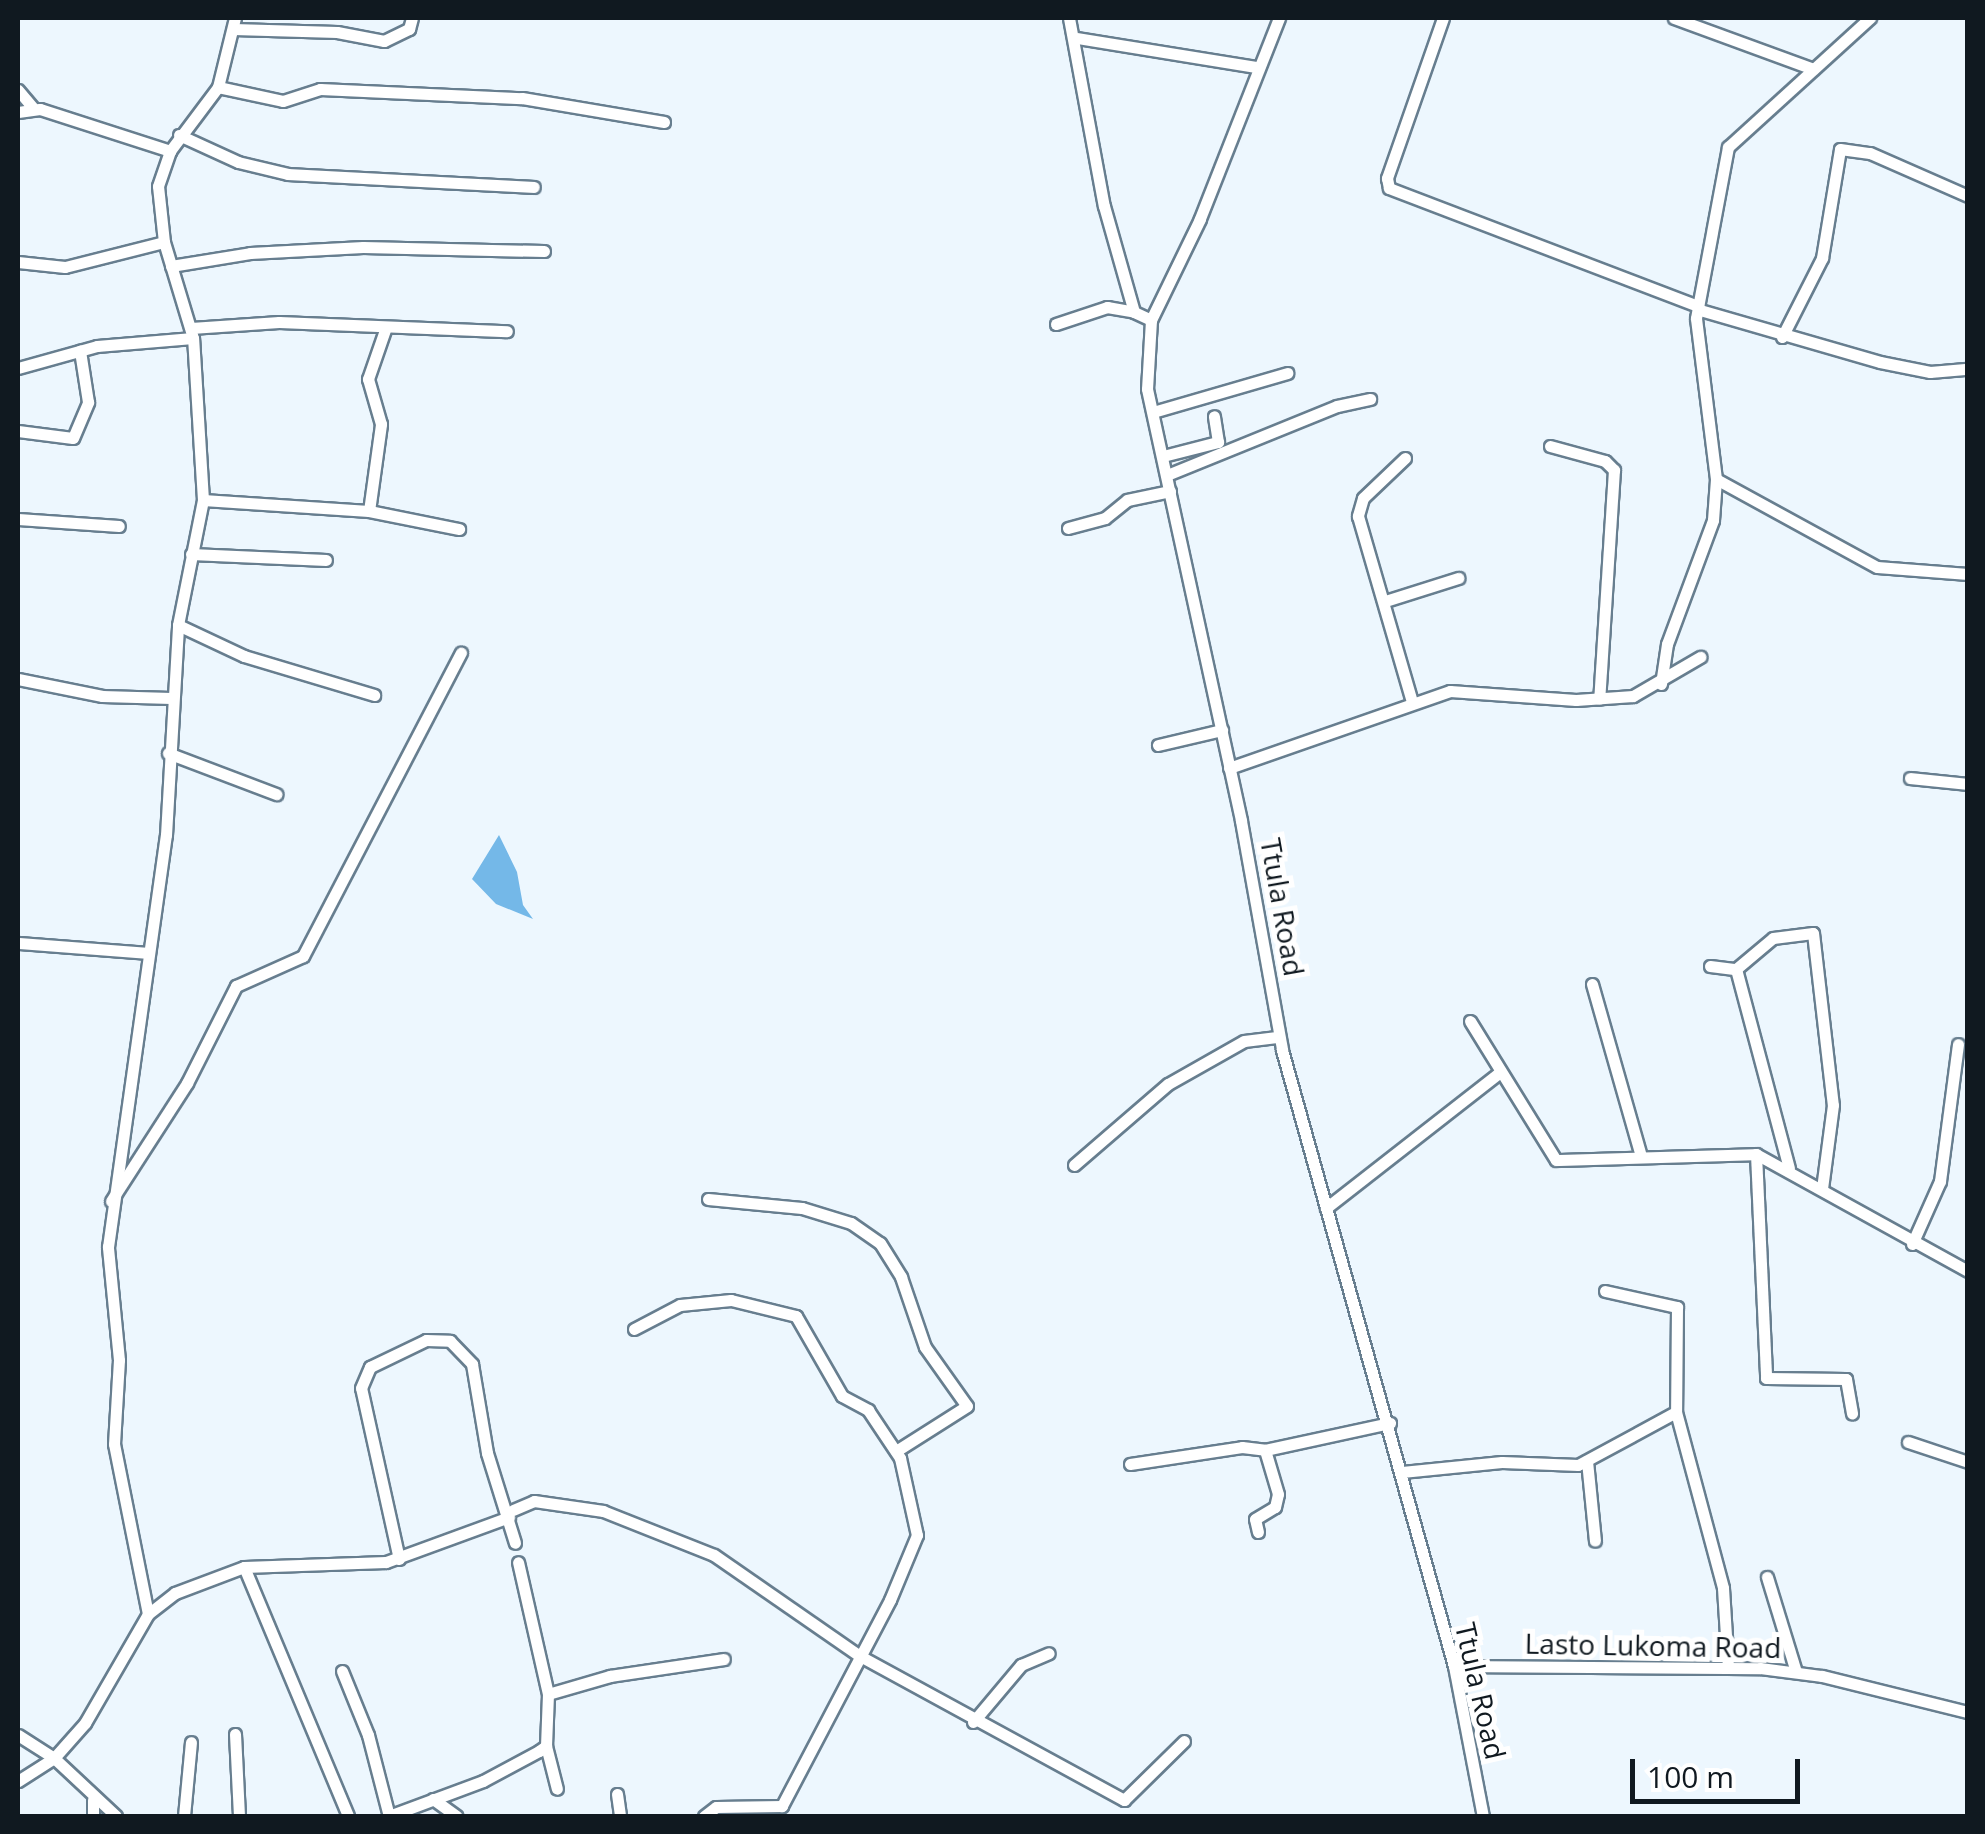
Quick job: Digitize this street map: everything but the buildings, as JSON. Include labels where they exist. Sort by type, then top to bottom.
[{"type":"street","points":[[148,1614],[114,1444],[119,1360],[110,1203],[134,1075],[147,953],[166,835],[170,698],[178,625],[203,500],[192,332],[164,242],[158,186],[179,136],[218,87],[234,23],[337,32],[384,41],[408,29],[412,18]]},
{"type":"street","points":[[1069,18],[1077,38],[1079,84],[1104,206],[1134,312]]},
{"type":"street","name":"Ttula Road","points":[[1279,18],[1194,231],[1151,320],[1145,358],[1153,412],[1222,730],[1280,1038],[1390,1423],[1454,1666],[1483,1816]]},
{"type":"street","points":[[1443,18],[1387,178],[1389,188],[1782,338],[1930,372],[1968,369]]},
{"type":"street","points":[[1674,18],[1813,69]]},
{"type":"street","points":[[1662,684],[1667,644],[1713,520],[1716,479],[1699,308],[1728,146],[1870,18]]},
{"type":"street","points":[[1077,38],[1257,67]]},
{"type":"street","points":[[218,87],[283,100],[320,89],[522,98],[664,122]]},
{"type":"street","points":[[18,90],[33,108]]},
{"type":"street","points":[[18,112],[33,108],[170,151]]},
{"type":"street","points":[[179,136],[238,162],[288,174],[534,187]]},
{"type":"street","points":[[1782,338],[1822,258],[1840,149],[1870,153],[1968,196]]},
{"type":"street","points":[[18,262],[65,267],[164,242]]},
{"type":"street","points":[[170,266],[250,253],[362,247],[544,251]]},
{"type":"street","points":[[1056,324],[1106,307],[1151,320]]},
{"type":"street","points":[[18,368],[80,350],[279,322],[507,330]]},
{"type":"street","points":[[369,512],[381,424],[368,379],[386,327]]},
{"type":"street","points":[[18,431],[73,438],[88,402],[80,350]]},
{"type":"street","points":[[1153,412],[1287,373]]},
{"type":"street","points":[[1167,475],[1337,406],[1370,399]]},
{"type":"street","points":[[1163,456],[1218,442],[1214,416]]},
{"type":"street","points":[[1550,446],[1605,461],[1614,470],[1599,699]]},
{"type":"street","points":[[1404,458],[1364,498],[1358,516],[1386,601],[1412,702]]},
{"type":"street","points":[[1716,479],[1877,566],[1968,574]]},
{"type":"street","points":[[1068,528],[1106,518],[1127,500],[1170,490]]},
{"type":"street","points":[[203,500],[369,512],[459,528]]},
{"type":"street","points":[[18,518],[119,526]]},
{"type":"street","points":[[191,554],[326,560]]},
{"type":"street","points":[[1386,601],[1458,578]]},
{"type":"street","points":[[178,625],[244,656],[374,695]]},
{"type":"street","points":[[110,1203],[187,1083],[236,986],[303,956],[461,653]]},
{"type":"street","points":[[1229,768],[1412,702],[1470,688],[1599,699],[1645,694],[1700,657]]},
{"type":"street","points":[[18,679],[102,696],[170,698]]},
{"type":"street","points":[[1158,745],[1222,730]]},
{"type":"street","points":[[168,752],[276,794]]},
{"type":"street","points":[[1910,778],[1968,784]]},
{"type":"street","points":[[1710,966],[1736,969],[1773,938],[1814,932],[1832,1105],[1822,1188]]},
{"type":"street","points":[[18,944],[147,953]]},
{"type":"street","points":[[1736,969],[1789,1168]]},
{"type":"street","points":[[1592,984],[1641,1156]]},
{"type":"street","points":[[1470,1021],[1556,1160],[1756,1154],[1789,1168],[1912,1244],[1968,1271]]},
{"type":"street","points":[[1074,1165],[1168,1084],[1244,1041],[1280,1038]]},
{"type":"street","points":[[1912,1244],[1940,1180],[1958,1044]]},
{"type":"street","points":[[1326,1208],[1500,1072]]},
{"type":"street","points":[[1756,1154],[1766,1270],[1766,1378],[1775,1383],[1846,1380],[1852,1412]]},
{"type":"street","points":[[708,1199],[802,1208],[851,1223],[880,1243],[901,1277],[925,1347],[967,1406],[896,1452]]},
{"type":"street","points":[[1606,1290],[1674,1302],[1676,1412],[1724,1588],[1728,1667]]},
{"type":"street","points":[[634,1329],[680,1305],[731,1300],[796,1316],[842,1396],[868,1410],[896,1452],[917,1535],[782,1806],[716,1808],[704,1816]]},
{"type":"street","points":[[399,1559],[361,1388],[370,1367],[426,1340],[450,1341],[472,1364],[487,1453],[511,1513],[515,1543]]},
{"type":"street","points":[[1402,1472],[1587,1461],[1641,1426],[1676,1412]]},
{"type":"street","points":[[1130,1464],[1242,1446],[1265,1450],[1390,1423]]},
{"type":"street","points":[[1908,1442],[1968,1462]]},
{"type":"street","points":[[1258,1532],[1256,1519],[1277,1501],[1265,1450]]},
{"type":"street","points":[[1587,1461],[1595,1541]]},
{"type":"street","points":[[18,1780],[54,1758],[85,1723],[148,1614],[175,1593],[244,1568],[358,1566],[399,1559],[534,1501],[578,1506],[682,1540],[743,1572],[860,1656],[974,1722],[1124,1800],[1184,1741]]},
{"type":"street","points":[[518,1562],[548,1694],[546,1746],[558,1790]]},
{"type":"street","points":[[244,1568],[348,1816]]},
{"type":"street","points":[[1767,1577],[1796,1672]]},
{"type":"street","points":[[974,1722],[1021,1665],[1049,1653]]},
{"type":"street","points":[[548,1694],[610,1676],[724,1659]]},
{"type":"street","name":"Lasto Lukoma Road","points":[[1454,1666],[1728,1667],[1796,1672],[1968,1712]]},
{"type":"street","points":[[342,1671],[368,1735],[389,1816],[483,1782],[546,1746]]},
{"type":"street","points":[[235,1734],[239,1816]]},
{"type":"street","points":[[18,1736],[54,1758],[92,1800],[116,1816]]},
{"type":"street","points":[[184,1816],[191,1742]]},
{"type":"street","points":[[617,1794],[620,1816]]},
{"type":"street","points":[[433,1798],[456,1816]]},
{"type":"street","points":[[92,1800],[93,1816]]},
{"type":"water","points":[[499,835],[517,872],[523,905],[533,919],[496,904],[472,879]]}]
